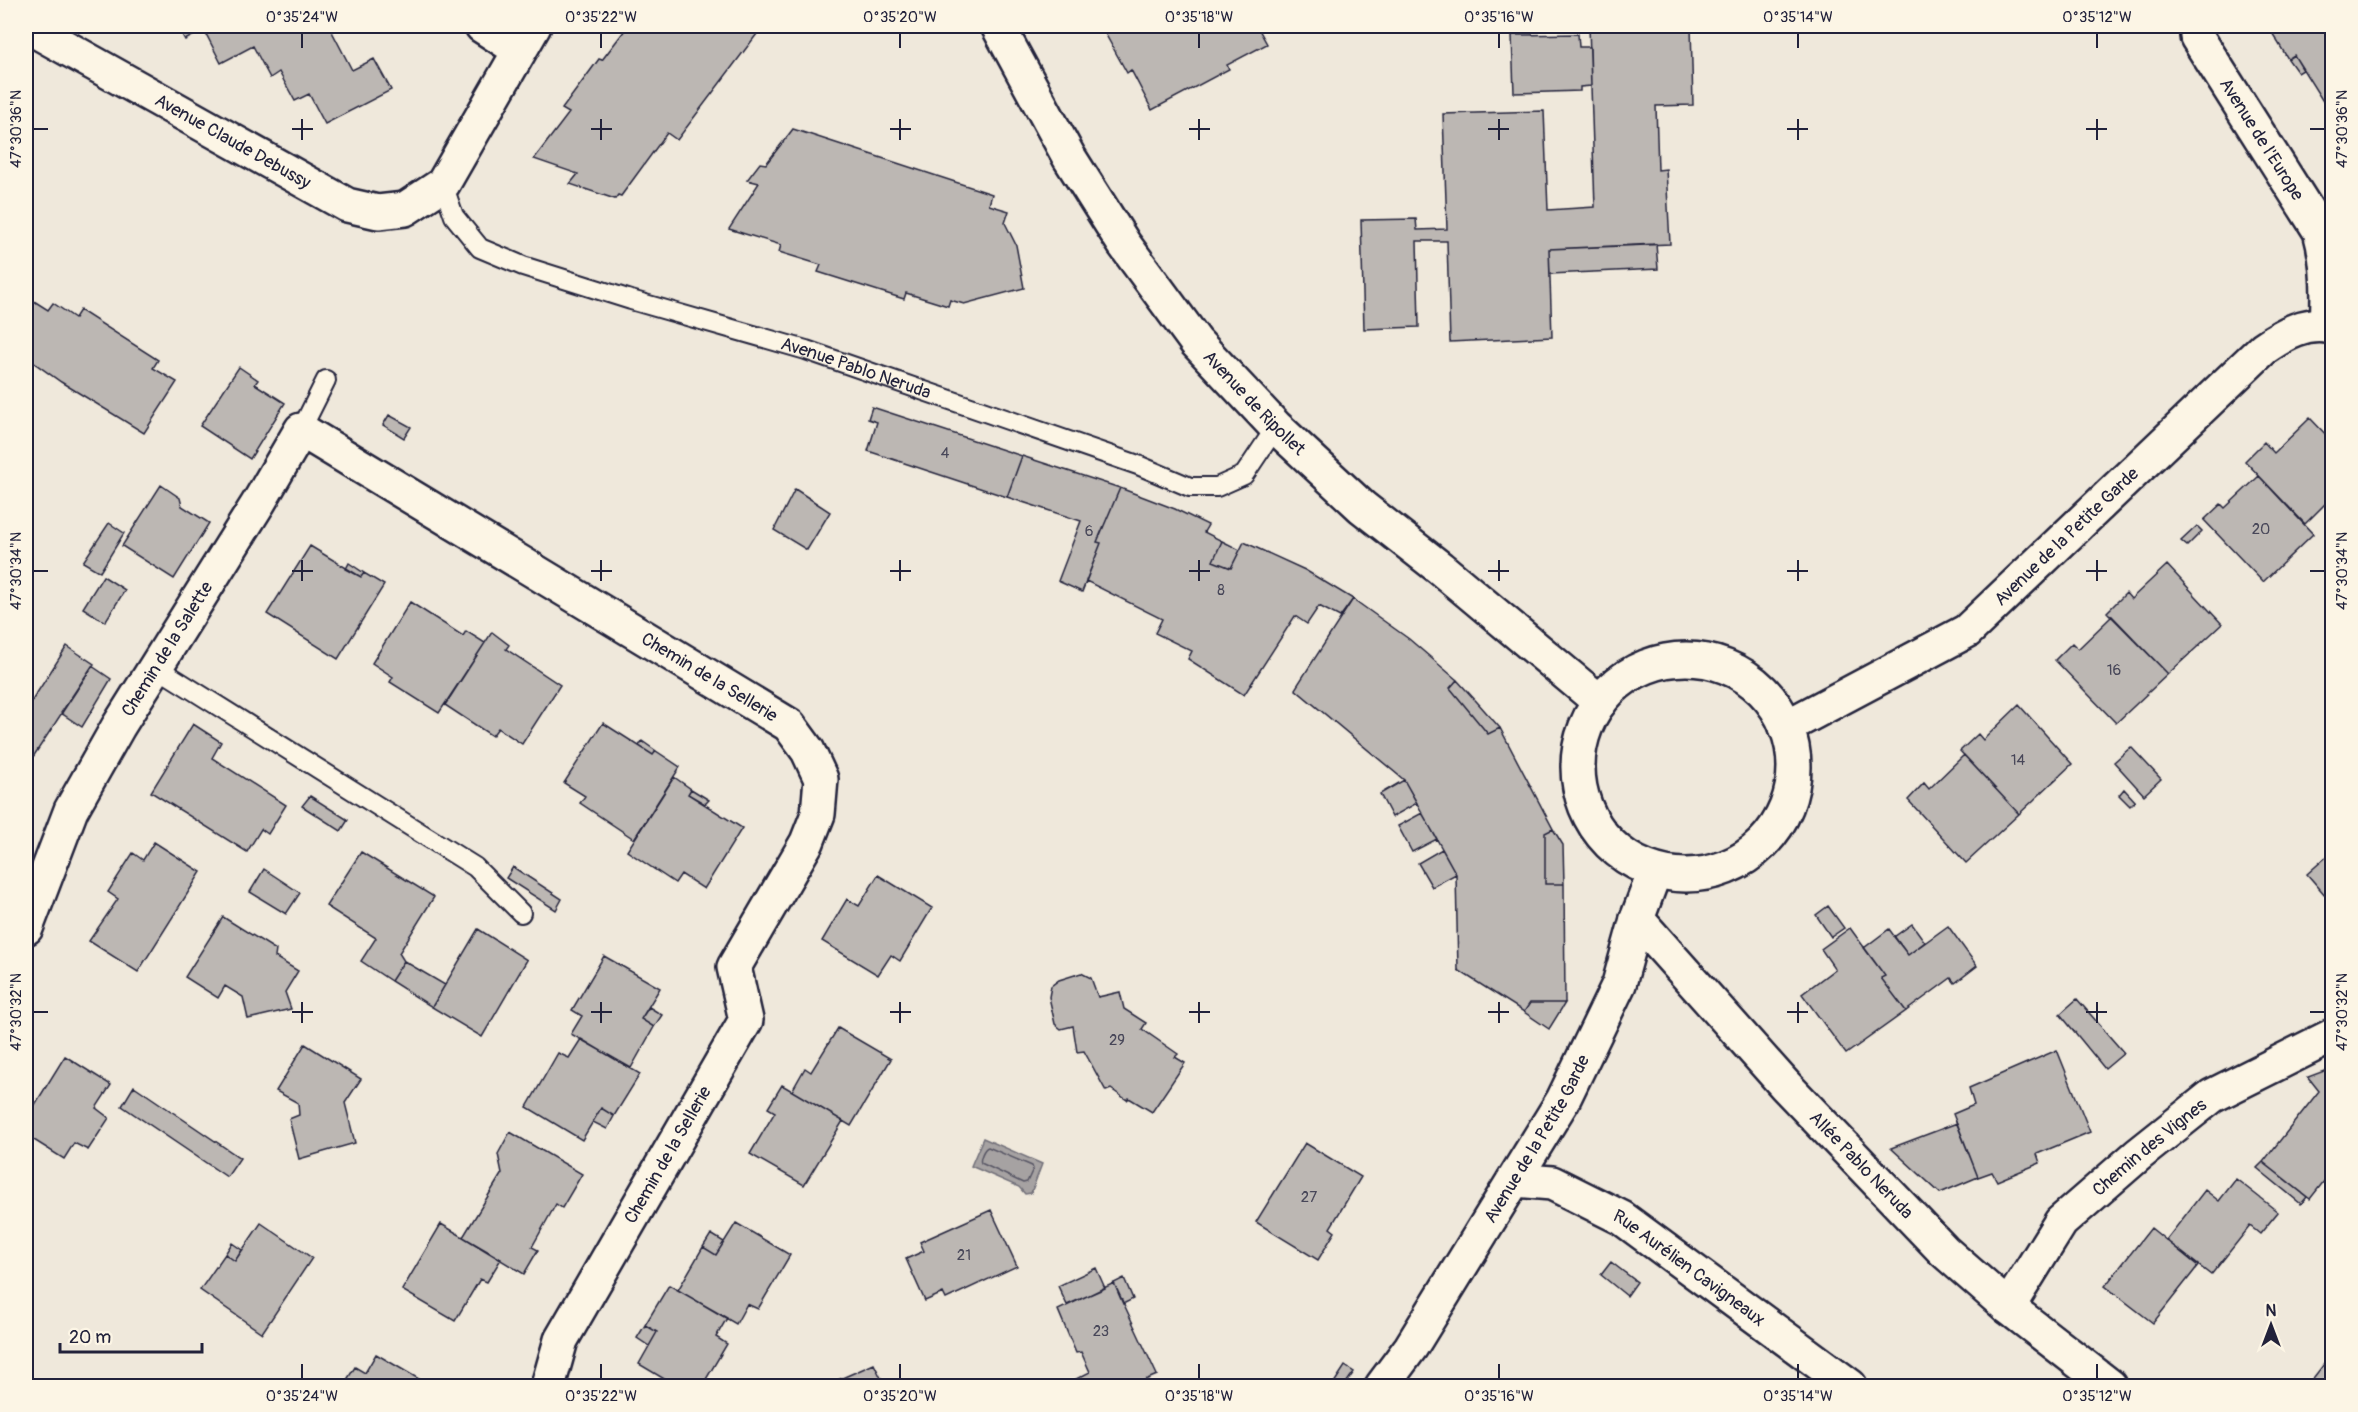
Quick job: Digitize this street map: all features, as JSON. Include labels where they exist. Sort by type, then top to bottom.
[{"type":"street","name":"Avenue Claude Debussy","points":[[27,26],[347,205],[378,212],[405,209],[443,184]]},
{"type":"street","points":[[443,184],[526,38],[482,26]]},
{"type":"street","name":"Avenue de Ripollet","points":[[998,26],[1069,157],[1124,244],[1196,342],[1276,427],[1362,507],[1440,568],[1600,702]]},
{"type":"street","name":"Avenue de l'Europe","points":[[2197,26],[2197,37],[2320,231],[2326,251],[2330,326]]},
{"type":"street","name":"Avenue de la Petite Garde","points":[[1786,727],[1968,631],[2264,348],[2287,333],[2309,326],[2330,326]]},
{"type":"street","name":"Chemin de la Salette","points":[[26,928],[70,810],[118,727],[259,502],[301,430]]},
{"type":"street","name":"Chemin de la Sellerie","points":[[301,430],[789,725],[808,751],[821,779],[818,813],[807,842],[734,967],[746,1020],[561,1340],[548,1386]]},
{"type":"street","points":[[1680,659],[1706,662],[1732,670],[1754,684],[1773,703],[1786,727],[1793,752],[1791,793],[1781,818],[1766,840],[1745,857],[1708,873],[1674,874],[1655,871],[1629,860],[1608,842],[1591,820],[1585,807],[1578,780],[1579,752],[1586,726],[1608,692],[1629,675],[1654,664],[1680,659]]},
{"type":"street","name":"Avenue de la Petite Garde","points":[[1382,1386],[1411,1347],[1563,1100],[1619,984],[1637,919],[1655,871]]},
{"type":"street","name":"Allée Pablo Neruda","points":[[1637,919],[1793,1094],[1944,1251],[2008,1307],[2110,1386]]},
{"type":"street","name":"Chemin des Vignes","points":[[2008,1307],[2061,1222],[2138,1155],[2212,1096],[2332,1036]]},
{"type":"street","name":"Rue Aurélien Cavigneaux","points":[[1514,1180],[1552,1183],[1622,1218],[1850,1386]]},
{"type":"lane","name":"Avenue Pablo Neruda","points":[[443,184],[454,216],[480,248],[523,266],[630,300],[806,350],[1138,465],[1190,487],[1217,487],[1244,475],[1276,427]]},
{"type":"lane","name":"Chemin de la Salette","points":[[301,430],[326,380]]},
{"type":"lane","points":[[156,667],[476,867],[521,913]]},
{"type":"water","points":[[983,1138],[1042,1164],[1031,1193],[1025,1194],[1019,1187],[971,1166]]},
{"type":"building","points":[[177,26],[202,26],[204,30],[185,40]]},
{"type":"building","points":[[202,26],[329,26],[352,70],[374,59],[391,90],[325,124],[309,94],[295,101],[279,72],[270,78],[253,46],[221,63]]},
{"type":"building","points":[[628,26],[763,26],[677,140],[667,133],[621,196],[618,195],[615,199],[570,184],[578,174],[534,159],[569,113],[562,109],[599,59],[602,60]]},
{"type":"building","points":[[1101,26],[1257,26],[1267,44],[1227,65],[1229,69],[1152,110],[1131,70],[1127,73]]},
{"type":"building","points":[[1589,26],[1691,26],[1693,105],[1656,106],[1658,170],[1666,169],[1670,244],[1549,249],[1552,337],[1450,342],[1447,241],[1417,241],[1419,327],[1364,329],[1361,220],[1416,219],[1417,230],[1447,229],[1443,114],[1544,111],[1548,210],[1595,207]]},
{"type":"building","points":[[2268,26],[2332,26],[2332,98],[2324,103],[2294,55],[2288,59]]},
{"type":"building","points":[[1578,34],[1579,47],[1590,47],[1591,86],[1580,87],[1580,91],[1514,93],[1512,35]]},
{"type":"building","points":[[2294,55],[2303,70],[2298,73],[2288,59]]},
{"type":"building","points":[[793,129],[992,194],[989,205],[1009,211],[1005,223],[1016,245],[1024,288],[964,304],[950,300],[948,306],[906,293],[904,299],[818,272],[821,265],[779,252],[781,245],[729,229],[759,183],[747,180],[760,163],[766,164]]},
{"type":"building","points":[[1656,244],[1658,269],[1550,274],[1549,249]]},
{"type":"building","points":[[26,296],[48,310],[53,303],[75,318],[80,310],[158,360],[153,368],[177,382],[144,433],[61,382],[26,357]]},
{"type":"building","points":[[239,367],[258,380],[255,384],[285,403],[250,459],[200,426]]},
{"type":"building","points":[[872,407],[1022,456],[1007,497],[868,451],[877,422],[868,419]]},
{"type":"building","points":[[389,415],[411,427],[404,438],[383,425]]},
{"type":"building","points":[[2310,418],[2332,441],[2332,497],[2305,524],[2245,461],[2264,442],[2274,453]]},
{"type":"building","points":[[1022,456],[1120,488],[1097,542],[1101,543],[1082,592],[1058,581],[1081,521],[1007,497]]},
{"type":"building","points":[[2259,476],[2313,534],[2263,582],[2204,520],[2221,504],[2225,508]]},
{"type":"building","points":[[161,485],[180,498],[182,506],[209,523],[174,579],[122,546]]},
{"type":"building","points":[[1120,488],[1175,509],[1208,525],[1204,532],[1222,541],[1213,561],[1231,568],[1244,542],[1305,570],[1353,599],[1340,617],[1319,606],[1307,624],[1295,616],[1244,695],[1188,659],[1192,651],[1155,633],[1162,619],[1086,581],[1101,543],[1097,542]]},
{"type":"building","points":[[795,489],[830,512],[807,550],[774,530]]},
{"type":"building","points":[[109,523],[124,533],[100,572],[83,562]]},
{"type":"building","points":[[2197,526],[2202,531],[2187,546],[2181,541]]},
{"type":"building","points":[[1222,541],[1240,550],[1231,568],[1213,561]]},
{"type":"building","points":[[310,546],[361,577],[364,573],[384,585],[338,659],[267,614]]},
{"type":"building","points":[[349,563],[364,573],[361,577],[346,569]]},
{"type":"building","points":[[2167,565],[2222,624],[2168,674],[2107,612],[2126,593],[2131,599]]},
{"type":"building","points":[[103,576],[125,590],[105,622],[83,608]]},
{"type":"building","points":[[1353,599],[1409,639],[1457,680],[1450,688],[1488,734],[1500,728],[1553,829],[1545,833],[1545,884],[1564,884],[1565,1003],[1530,1003],[1524,1012],[1458,970],[1456,874],[1404,780],[1295,689]]},
{"type":"building","points":[[410,602],[463,636],[466,631],[485,643],[439,713],[390,682],[393,677],[372,663]]},
{"type":"building","points":[[2112,616],[2168,674],[2116,723],[2055,660],[2072,643],[2078,649]]},
{"type":"building","points":[[492,632],[509,645],[506,649],[560,685],[522,744],[498,728],[492,736],[445,705]]},
{"type":"building","points":[[67,646],[94,664],[33,757],[26,752],[26,710]]},
{"type":"building","points":[[92,666],[111,679],[82,727],[61,713]]},
{"type":"building","points":[[1457,680],[1500,728],[1488,734],[1450,688]]},
{"type":"building","points":[[2019,705],[2072,764],[2019,814],[1960,751],[1978,734],[1983,740]]},
{"type":"building","points":[[603,723],[653,755],[656,751],[680,767],[634,839],[580,803],[585,796],[564,783]]},
{"type":"building","points":[[193,724],[221,742],[212,758],[286,805],[268,834],[261,829],[247,852],[151,792]]},
{"type":"building","points":[[642,741],[656,751],[653,755],[639,746]]},
{"type":"building","points":[[2131,747],[2161,779],[2144,795],[2114,762]]},
{"type":"building","points":[[1964,755],[2019,814],[1966,863],[1908,800],[1924,783],[1929,789]]},
{"type":"building","points":[[674,777],[691,789],[688,794],[742,828],[704,889],[681,874],[675,883],[627,851]]},
{"type":"building","points":[[1404,780],[1417,803],[1392,817],[1380,794]]},
{"type":"building","points":[[691,789],[709,800],[705,804],[688,794]]},
{"type":"building","points":[[2124,789],[2135,801],[2130,806],[2119,795]]},
{"type":"building","points":[[310,796],[348,820],[341,831],[302,806]]},
{"type":"building","points":[[1422,813],[1437,839],[1412,852],[1398,826]]},
{"type":"building","points":[[1553,829],[1563,845],[1564,884],[1545,884],[1545,833]]},
{"type":"building","points":[[154,842],[201,872],[138,972],[89,941],[118,899],[108,892],[133,853],[143,860]]},
{"type":"building","points":[[1442,849],[1456,874],[1432,887],[1418,863]]},
{"type":"building","points":[[361,852],[434,897],[399,953],[404,961],[391,981],[361,961],[376,938],[326,906]]},
{"type":"building","points":[[2332,852],[2332,903],[2307,874]]},
{"type":"building","points":[[513,867],[562,899],[556,910],[506,878]]},
{"type":"building","points":[[264,869],[300,893],[286,914],[250,892]]},
{"type":"building","points":[[878,875],[932,908],[900,961],[891,955],[878,975],[822,941],[847,899],[859,906]]},
{"type":"building","points":[[1828,906],[1844,928],[1831,937],[1816,915]]},
{"type":"building","points":[[223,917],[276,950],[275,957],[298,971],[285,992],[291,1009],[248,1019],[243,997],[225,986],[218,998],[185,977]]},
{"type":"building","points":[[1912,924],[1925,942],[1908,955],[1894,937]]},
{"type":"building","points":[[1948,926],[1977,966],[1955,983],[1951,978],[1906,1011],[1881,978],[1885,976],[1864,948],[1889,929],[1908,955]]},
{"type":"building","points":[[1850,928],[1885,976],[1881,978],[1906,1011],[1846,1054],[1802,994],[1835,969],[1821,949]]},
{"type":"building","points":[[478,929],[527,960],[482,1037],[432,1007]]},
{"type":"building","points":[[604,956],[660,988],[641,1019],[654,1027],[631,1068],[571,1034],[582,1016],[572,1010]]},
{"type":"building","points":[[404,961],[445,985],[432,1007],[391,981]]},
{"type":"building","points":[[1081,973],[1091,978],[1098,997],[1120,992],[1124,1009],[1146,1023],[1142,1029],[1178,1054],[1175,1057],[1185,1063],[1152,1112],[1111,1089],[1106,1091],[1084,1051],[1077,1052],[1073,1026],[1061,1029],[1055,1024],[1049,997],[1051,986],[1059,980]]},
{"type":"building","points":[[2077,999],[2124,1053],[2105,1069],[2060,1014]]},
{"type":"building","points":[[1530,1003],[1565,1003],[1549,1029],[1524,1012]]},
{"type":"building","points":[[649,1007],[662,1015],[654,1027],[641,1019]]},
{"type":"building","points":[[838,1028],[891,1059],[851,1126],[792,1091],[805,1068],[811,1072]]},
{"type":"building","points":[[581,1039],[640,1074],[614,1116],[601,1108],[582,1140],[527,1107],[558,1053],[569,1058]]},
{"type":"building","points":[[305,1044],[361,1079],[345,1103],[355,1143],[299,1159],[289,1119],[299,1115],[298,1103],[276,1091]]},
{"type":"building","points":[[2057,1050],[2090,1132],[2037,1154],[2040,1163],[1997,1181],[1992,1172],[1978,1177],[1953,1114],[1974,1105],[1969,1088]]},
{"type":"building","points":[[65,1056],[111,1085],[96,1108],[109,1118],[88,1150],[74,1143],[64,1159],[26,1135],[26,1119]]},
{"type":"building","points":[[2332,1068],[2332,1171],[2310,1199],[2263,1162],[2319,1091],[2308,1077]]},
{"type":"building","points":[[782,1085],[843,1121],[804,1185],[750,1154],[775,1112],[768,1108]]},
{"type":"building","points":[[134,1086],[240,1158],[227,1177],[122,1106]]},
{"type":"building","points":[[601,1108],[614,1116],[607,1129],[593,1122]]},
{"type":"building","points":[[1957,1123],[1978,1177],[1940,1193],[1891,1148]]},
{"type":"building","points":[[510,1132],[582,1174],[562,1208],[556,1204],[532,1247],[538,1250],[524,1274],[463,1237],[502,1173],[498,1154]]},
{"type":"building","points":[[1305,1143],[1361,1177],[1330,1228],[1335,1232],[1318,1260],[1256,1222]]},
{"type":"building","points":[[2263,1162],[2307,1197],[2301,1204],[2257,1168]]},
{"type":"building","points":[[2236,1179],[2278,1212],[2260,1234],[2250,1226],[2211,1275],[2166,1240],[2205,1190],[2219,1201]]},
{"type":"building","points":[[991,1210],[1017,1266],[946,1299],[943,1293],[925,1301],[906,1259],[924,1251],[920,1242]]},
{"type":"building","points":[[261,1223],[312,1258],[262,1333],[200,1290],[225,1254],[235,1261]]},
{"type":"building","points":[[736,1223],[790,1255],[758,1309],[747,1304],[736,1324],[678,1290],[703,1247],[716,1255]]},
{"type":"building","points":[[441,1224],[501,1259],[487,1282],[480,1279],[455,1321],[402,1290]]},
{"type":"building","points":[[2151,1228],[2198,1266],[2153,1323],[2105,1286]]},
{"type":"building","points":[[711,1234],[724,1242],[716,1255],[703,1247]]},
{"type":"building","points":[[232,1243],[242,1250],[235,1261],[225,1254]]},
{"type":"building","points":[[1611,1262],[1637,1282],[1627,1296],[1601,1275]]},
{"type":"building","points":[[1096,1268],[1105,1288],[1067,1305],[1058,1286]]},
{"type":"building","points":[[1124,1278],[1133,1299],[1123,1304],[1114,1283]]},
{"type":"building","points":[[1114,1283],[1157,1375],[1131,1386],[1080,1386],[1076,1379],[1090,1372],[1081,1352],[1076,1353],[1058,1310]]},
{"type":"building","points":[[669,1285],[727,1318],[716,1337],[727,1344],[702,1386],[676,1386],[639,1364],[657,1332],[645,1325]]},
{"type":"building","points":[[645,1325],[657,1332],[649,1346],[637,1338]]},
{"type":"building","points":[[376,1354],[431,1386],[343,1386],[355,1367],[365,1373]]},
{"type":"building","points":[[874,1364],[885,1386],[824,1386]]},
{"type":"building","points":[[2324,1364],[2332,1370],[2332,1386],[2307,1386]]},
{"type":"building","points":[[1345,1366],[1354,1372],[1344,1386],[1332,1386]]}]
